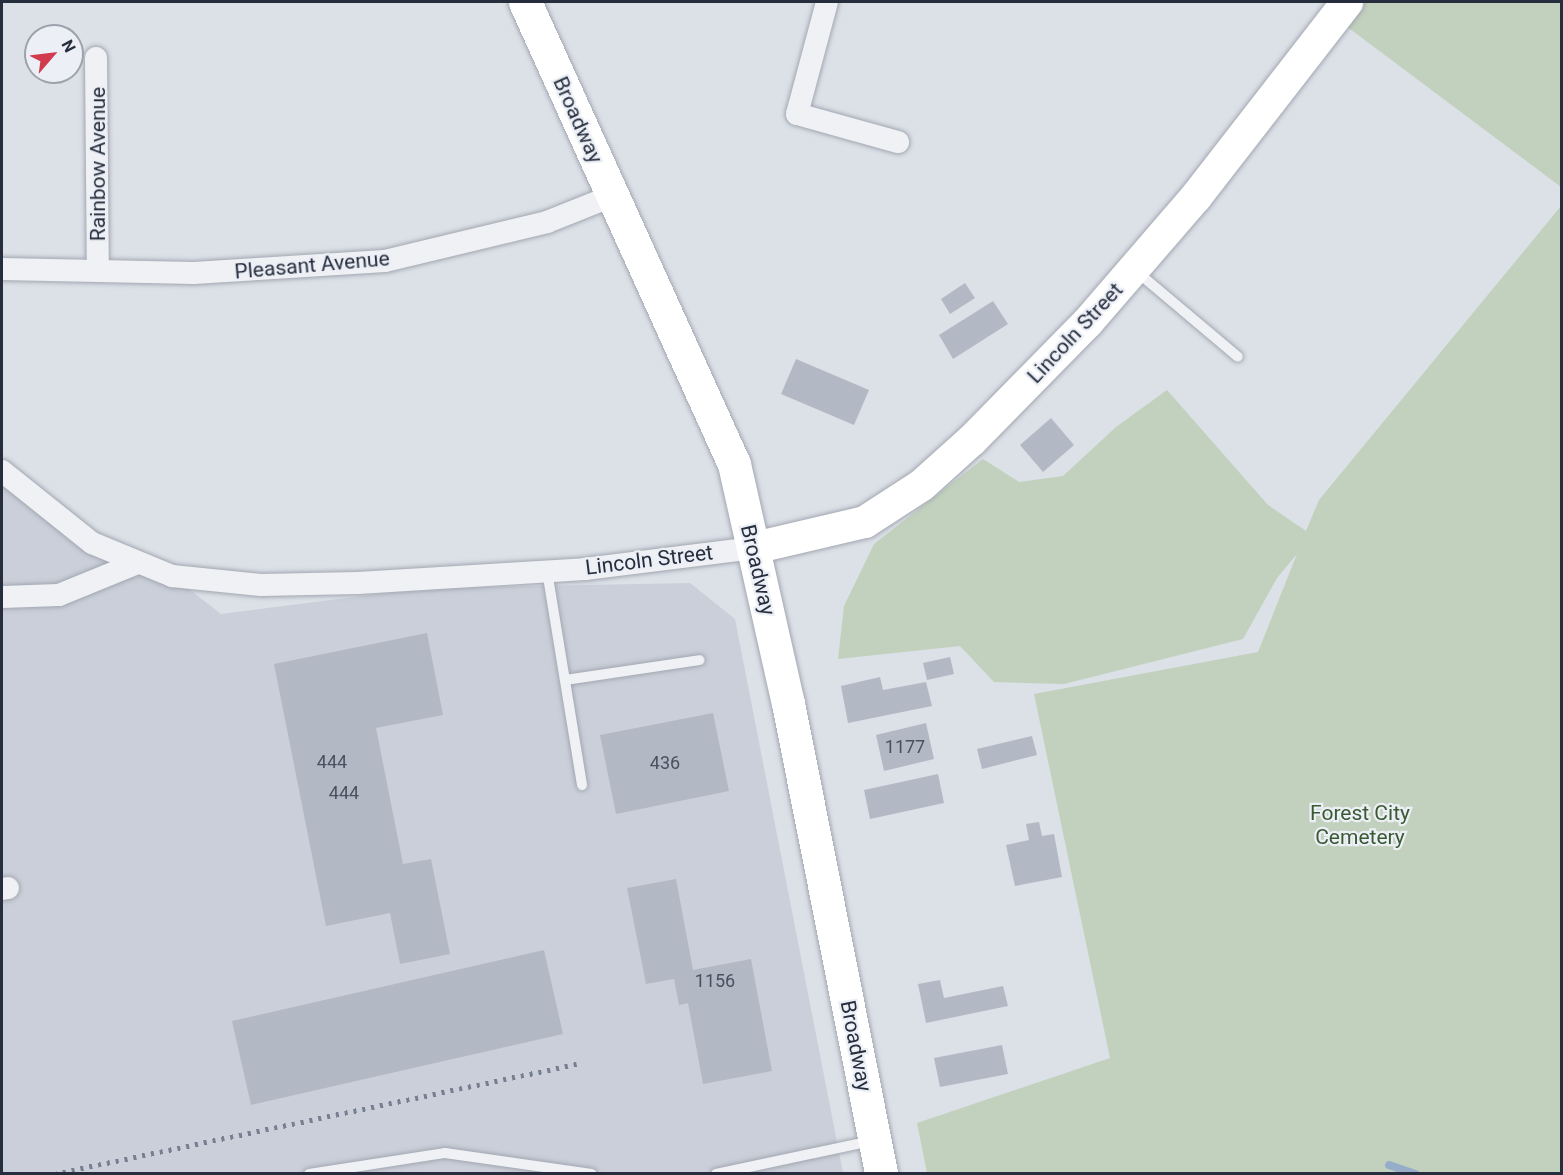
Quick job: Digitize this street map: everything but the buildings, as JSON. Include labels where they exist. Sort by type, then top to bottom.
[{"type":"main road","name":"Broadway","points":[[525,2],[612,196],[727,441],[754,548],[881,1173]]},
{"type":"main road","name":"Lincoln Street","points":[[754,548],[865,522],[922,485],[1019,393],[1134,269],[1347,2]]},
{"type":"street","points":[[827,2],[797,114],[898,142]]},
{"type":"street","name":"Rainbow Avenue","points":[[96,58],[98,270]]},
{"type":"street","name":"Pleasant Avenue","points":[[2,269],[194,273],[385,261],[547,222],[612,196]]},
{"type":"street","name":"Lincoln Street","points":[[2,471],[92,543],[135,564],[172,576],[261,585],[547,571],[754,548]]},
{"type":"street","points":[[2,597],[59,596],[135,564]]},
{"type":"lane","points":[[1134,269],[1238,357]]},
{"type":"lane","points":[[547,571],[582,785]]},
{"type":"lane","points":[[565,680],[700,660]]},
{"type":"lane","points":[[716,1173],[874,1140]]},
{"type":"lane","points":[[309,1173],[446,1153],[592,1173]]},
{"type":"shaded area","points":[[2,471],[48,509],[172,576],[221,614],[425,588],[690,583],[735,619],[843,1173],[2,1173]]},
{"type":"green space","points":[[1347,2],[1561,2],[1561,187],[1334,17]]},
{"type":"green space","name":"Forest City Cemetery","points":[[1561,206],[1561,1173],[927,1173],[917,1123],[1110,1058],[1034,694],[1258,652],[1297,554],[1277,578],[1243,639],[1064,684],[994,682],[960,646],[838,659],[844,606],[874,544],[983,459],[1019,482],[1063,476],[1116,427],[1167,390],[1268,505],[1306,531],[1319,500]]},
{"type":"waterway","points":[[1389,1165],[1415,1174]]},
{"type":"railway","points":[[54,1174],[581,1063]]}]
